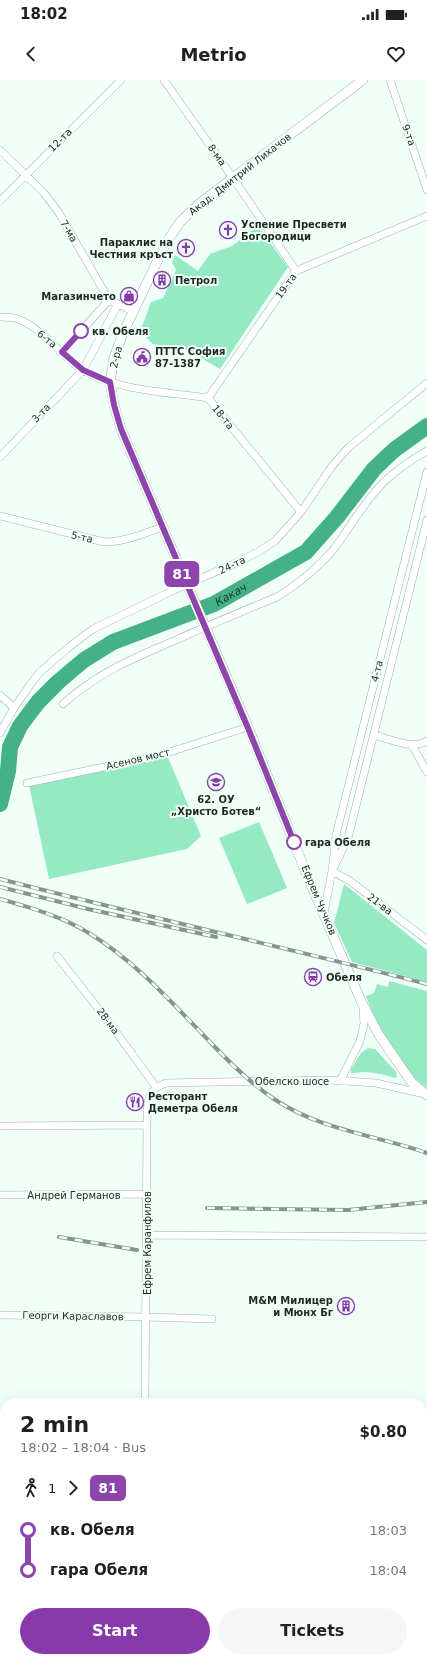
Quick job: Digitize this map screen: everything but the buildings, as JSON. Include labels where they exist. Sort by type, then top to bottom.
[{"type":"street","name":"12-та","points":[[0,200],[121,80]]},
{"type":"street","name":"8-ма","points":[[164,80],[296,271]]},
{"type":"street","name":"Акад. Дмитрий Лихачов","points":[[133,311],[166,243],[180,222],[199,204],[363,80]]},
{"type":"street","name":"9-та","points":[[390,80],[427,190]]},
{"type":"street","name":"7-ма","points":[[0,150],[44,193],[59,213],[109,300]]},
{"type":"street","name":"19-та","points":[[208,398],[296,271],[427,216]]},
{"type":"street","points":[[62,352],[109,300],[133,311]]},
{"type":"street","points":[[83,370],[118,304]]},
{"type":"street","name":"2-ра","points":[[110,382],[118,345],[133,311]]},
{"type":"street","name":"6-та","points":[[0,317],[17,318],[29,324],[83,370],[110,382]]},
{"type":"street","name":"3-та","points":[[0,457],[83,370]]},
{"type":"street","name":"18-та","points":[[110,382],[208,398],[300,512]]},
{"type":"street","name":"Ефрем Чучков","points":[[110,382],[114,405],[121,429],[248,728],[362,1003],[379,1035],[412,1082],[426,1094]]},
{"type":"street","name":"24-та","points":[[0,733],[14,708],[40,672],[93,629],[189,588],[258,552],[275,541],[300,512],[332,466],[350,447],[427,383]]},
{"type":"street","points":[[63,704],[80,688],[107,671],[203,623],[277,597],[296,585],[332,550],[384,482],[413,459],[427,452]]},
{"type":"street","name":"4-та","points":[[324,913],[332,871],[336,835],[427,472]]},
{"type":"street","name":"5-та","points":[[0,516],[104,542],[118,542],[126,540],[162,526]]},
{"type":"street","name":"4-та","points":[[332,871],[348,838],[427,520]]},
{"type":"street","points":[[0,695],[14,708]]},
{"type":"street","name":"Асенов мост","points":[[27,783],[158,756],[248,728]]},
{"type":"street","points":[[374,735],[412,745],[422,744],[427,740]]},
{"type":"street","points":[[412,745],[427,772]]},
{"type":"street","name":"21-ва","points":[[332,871],[350,881],[427,940]]},
{"type":"street","name":"28-ма","points":[[57,956],[156,1086]]},
{"type":"street","points":[[340,1081],[360,1041],[364,1024],[362,1003]]},
{"type":"street","name":"Обелско шосе","points":[[156,1086],[166,1083],[340,1081],[376,1083],[426,1094]]},
{"type":"street","name":"Ефрем Каранфилов","points":[[145,1398],[147,1317],[147,1124],[149,1094],[156,1086]]},
{"type":"street","points":[[0,1126],[147,1124]]},
{"type":"street","name":"Андрей Германов","points":[[0,1195],[147,1194]]},
{"type":"street","points":[[147,1234],[427,1236]]},
{"type":"street","name":"Георги Караславов","points":[[0,1315],[212,1319]]},
{"type":"green space","points":[[258,226],[288,267],[220,369],[188,350],[153,344],[140,332],[151,302],[163,298],[176,270],[172,262],[175,255],[198,271],[210,254],[232,246]]},
{"type":"green space","points":[[167,755],[201,836],[187,849],[49,879],[29,785]]},
{"type":"green space","points":[[259,822],[287,888],[247,904],[219,838]]},
{"type":"green space","points":[[344,884],[427,950],[427,982],[352,962],[334,923]]},
{"type":"green space","points":[[389,981],[427,991],[427,1088],[413,1077],[377,1025],[366,996],[374,993],[377,984],[388,987]]},
{"type":"green space","points":[[368,1048],[375,1049],[396,1072],[397,1077],[395,1078],[366,1072],[351,1073],[351,1069],[361,1053]]},
{"type":"waterway","name":"Какач","points":[[0,804],[8,771],[10,747],[20,726],[38,702],[58,682],[84,660],[113,642],[214,604],[306,552],[337,517],[374,469],[394,450],[427,426]]},
{"type":"railway","points":[[0,879],[427,984]]},
{"type":"railway","points":[[0,887],[88,909],[216,937]]},
{"type":"railway","points":[[0,899],[59,918],[92,935],[109,946],[140,971],[225,1058],[274,1099],[310,1118],[329,1125],[427,1153]]},
{"type":"railway","points":[[207,1208],[348,1210],[427,1202]]},
{"type":"railway","points":[[59,1237],[137,1250]]},
{"type":"bus line","name":"81","points":[[81,331],[62,352],[83,370],[110,382],[114,405],[121,429],[264,765],[294,842]]},
{"type":"place","name":"Успение Пресвети Богородици","points":[[228,230]]},
{"type":"place","name":"Параклис на Честния кръст","points":[[186,248]]},
{"type":"place","name":"Петрол","points":[[162,280]]},
{"type":"place","name":"Магазинчето","points":[[129,296]]},
{"type":"place","name":"кв. Обеля","points":[[81,331]]},
{"type":"place","name":"ПТТС София 87-1387","points":[[142,357]]},
{"type":"place","name":"62. ОУ „Христо Ботев“","points":[[216,782]]},
{"type":"place","name":"гара Обеля","points":[[294,842]]},
{"type":"place","name":"Обеля","points":[[313,977]]},
{"type":"place","name":"Ресторант Деметра Обеля","points":[[135,1102]]},
{"type":"place","name":"М&M Mилицер и Мюнх Бг","points":[[346,1306]]}]
